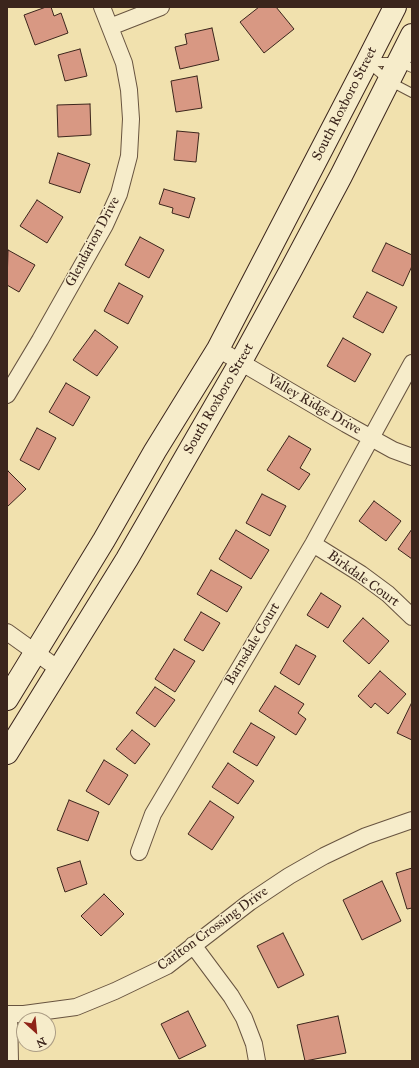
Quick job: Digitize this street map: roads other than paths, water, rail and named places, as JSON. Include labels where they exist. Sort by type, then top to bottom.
[{"type":"street","name":"Glendarion Drive","points":[[7,395],[106,225],[119,194],[129,156],[131,119],[129,90],[124,63],[102,7]]},
{"type":"street","points":[[110,27],[161,7]]},
{"type":"street","name":"South Roxboro Street","points":[[7,699],[100,547],[155,451],[218,349],[368,62],[394,7]]},
{"type":"street","name":"South Roxboro Street","points":[[7,753],[60,670],[127,559],[240,363],[400,71],[412,35]]},
{"type":"street","name":"Valley Ridge Drive","points":[[218,349],[346,424],[393,450],[412,457]]},
{"type":"street","name":"Barnsdale Court","points":[[139,852],[153,814],[313,544],[412,363]]},
{"type":"street","name":"Birkdale Court","points":[[313,544],[361,574],[388,594],[412,617]]},
{"type":"street","points":[[7,632],[60,670]]},
{"type":"street","name":"Carlton Crossing Drive","points":[[8,1014],[24,1014],[76,1007],[115,992],[168,966],[250,902],[289,876],[324,856],[366,836],[412,820]]},
{"type":"street","points":[[193,946],[231,996],[244,1018],[254,1044],[257,1061]]},
{"type":"street","points":[[8,1014],[10,1061]]},
{"type":"lane","points":[[368,62],[400,71],[412,93]]},
{"type":"lane","points":[[368,62],[400,71]]}]
